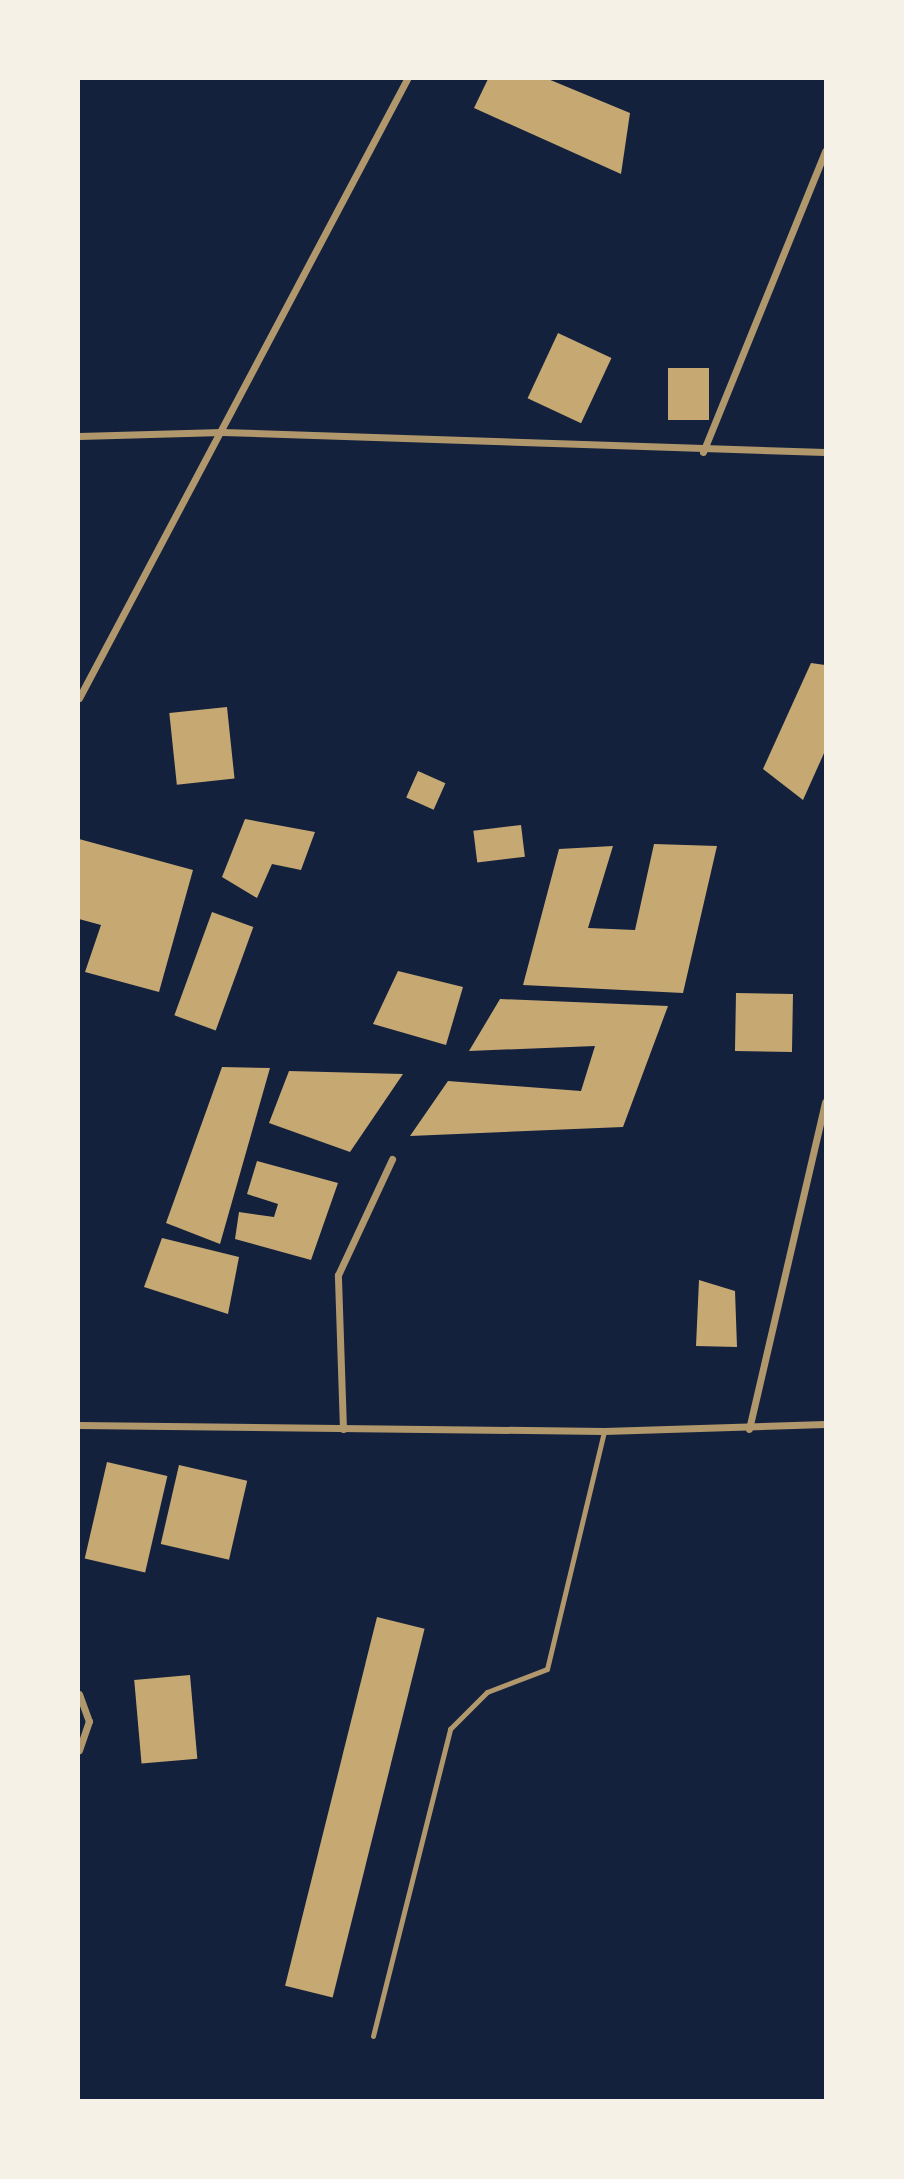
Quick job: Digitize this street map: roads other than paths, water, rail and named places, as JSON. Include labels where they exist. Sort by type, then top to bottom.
[{"type":"street","points":[[79,698],[407,79]]},
{"type":"street","points":[[703,452],[825,151]]},
{"type":"street","points":[[79,436],[222,432],[703,452],[825,452]]},
{"type":"street","points":[[749,1429],[825,1102]]},
{"type":"street","points":[[343,1429],[338,1275],[392,1159]]},
{"type":"street","points":[[79,1425],[604,1432],[749,1429],[825,1424]]},
{"type":"street","points":[[79,1694],[89,1721],[79,1750]]},
{"type":"lane","points":[[373,2036],[450,1729],[487,1692],[547,1669],[604,1432]]}]
